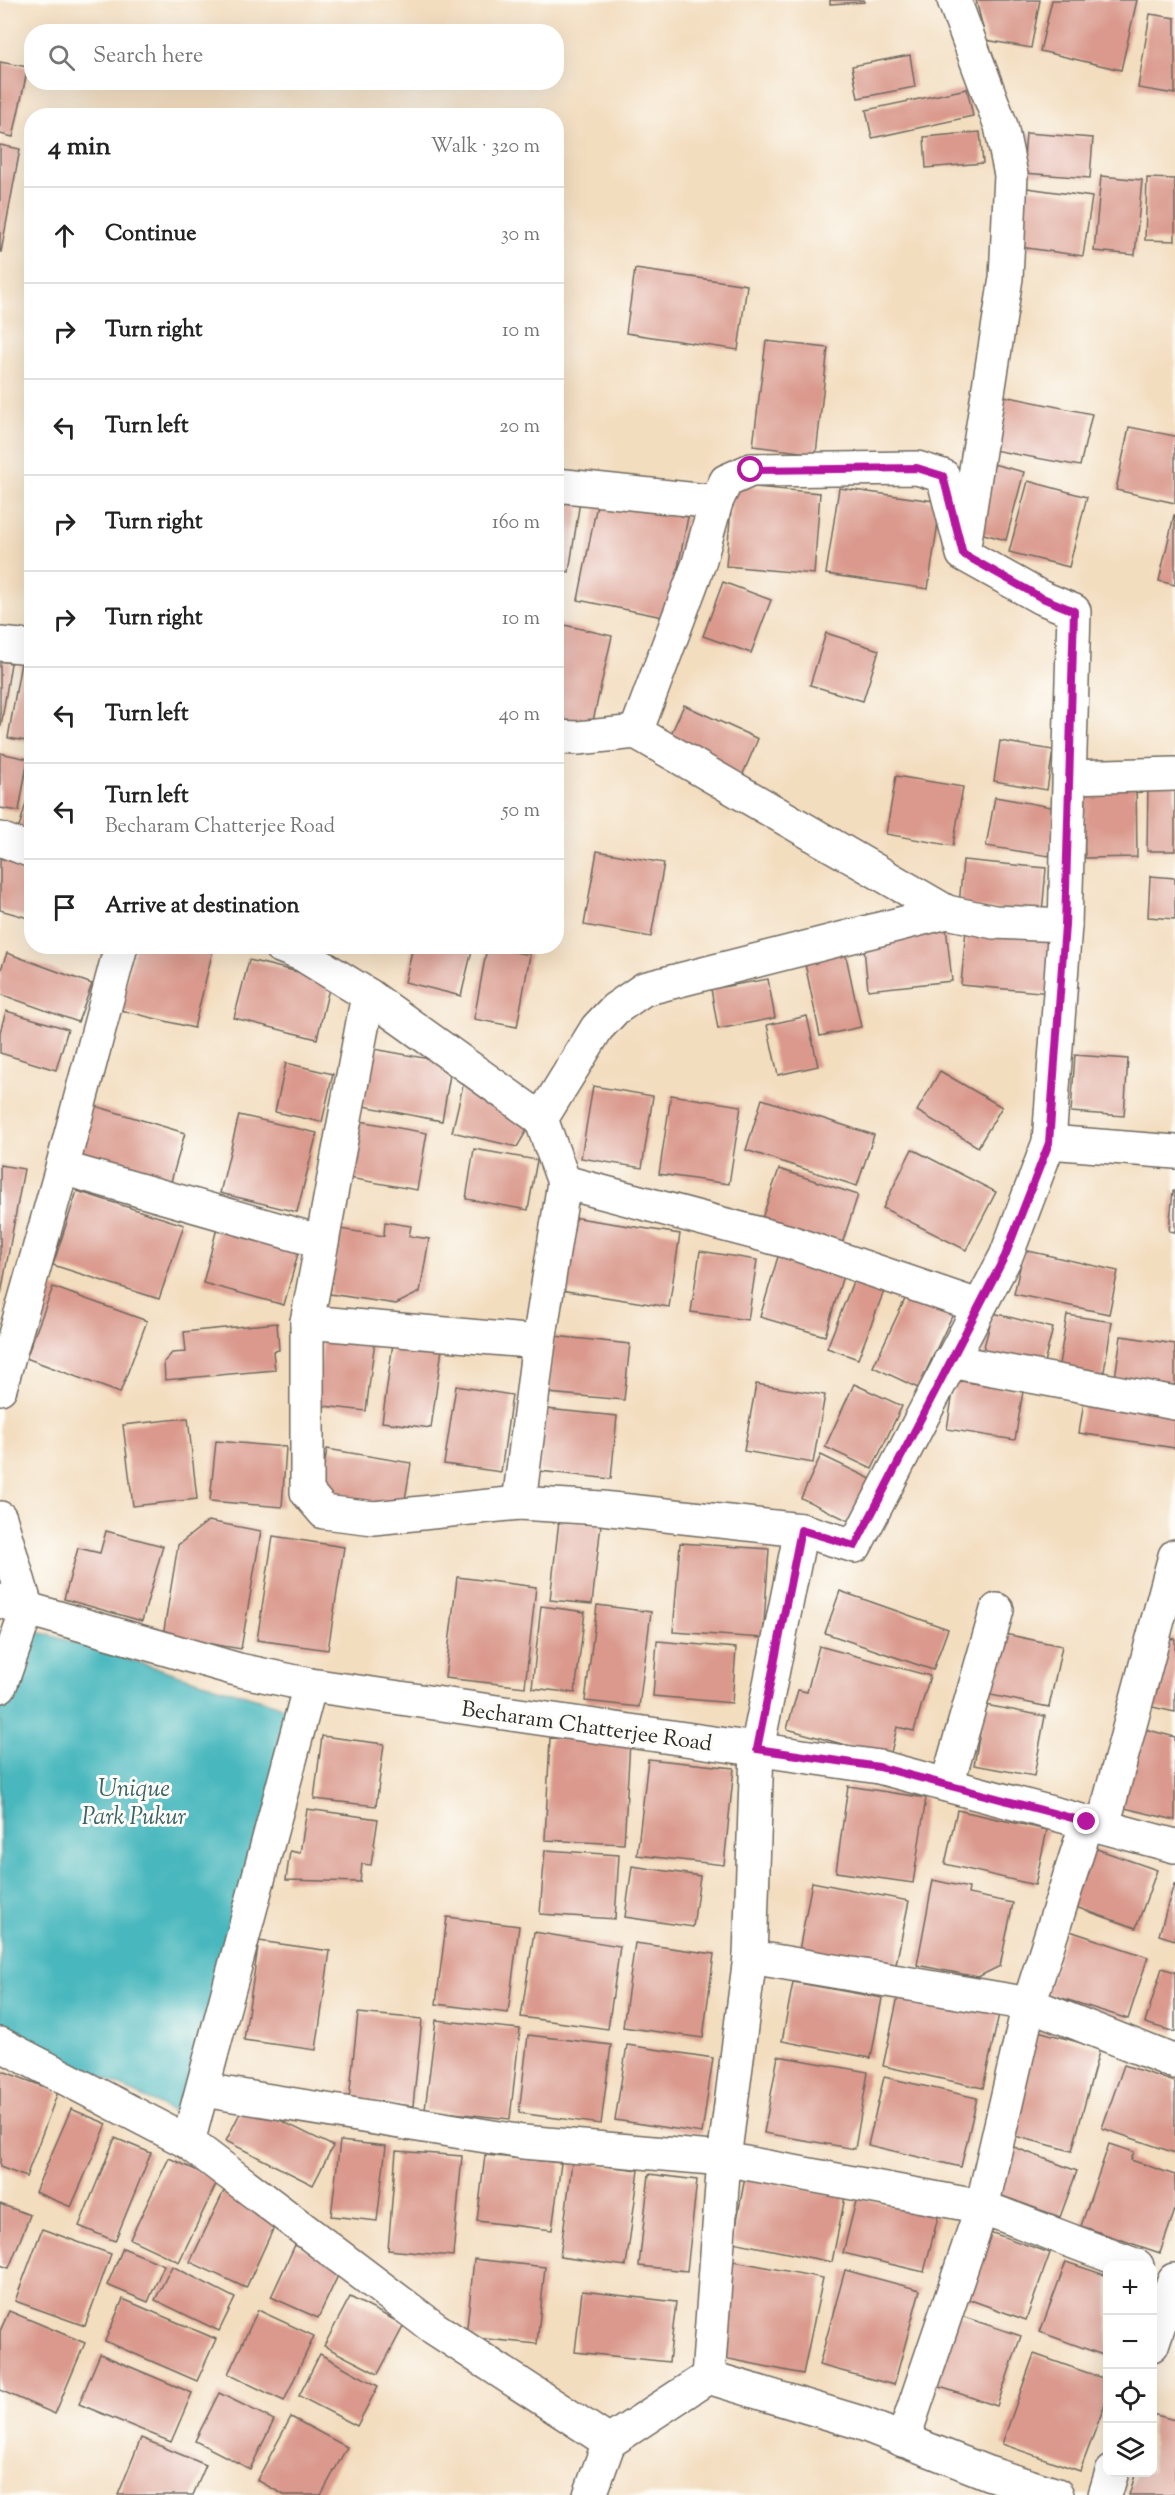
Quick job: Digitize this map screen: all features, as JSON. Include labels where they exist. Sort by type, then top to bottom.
[{"type":"street","points":[[954,0],[1001,126],[1011,175],[1006,278],[963,554]]},
{"type":"street","points":[[368,995],[307,1322],[307,1492],[324,1512],[374,1518],[519,1503],[602,1508],[801,1530],[855,1546],[1005,1256],[1049,1143],[1065,925],[1074,611],[1040,597],[963,554],[943,476],[917,468],[751,470],[726,481],[716,502],[699,563],[636,732]]},
{"type":"street","points":[[564,486],[716,502]]},
{"type":"street","points":[[0,644],[24,646]]},
{"type":"street","points":[[564,737],[636,732],[947,912],[994,922],[1065,925]]},
{"type":"street","points":[[1071,777],[1175,774]]},
{"type":"street","points":[[0,839],[24,848]]},
{"type":"street","points":[[541,1119],[597,1028],[615,1009],[644,989],[947,912]]},
{"type":"street","points":[[1,1380],[62,1168],[119,954]]},
{"type":"street","points":[[300,954],[368,995],[541,1119],[564,1182],[539,1342],[519,1503]]},
{"type":"street","points":[[1049,1143],[1175,1152]]},
{"type":"street","points":[[62,1168],[322,1242]]},
{"type":"street","points":[[564,1182],[790,1242],[978,1306]]},
{"type":"street","points":[[307,1322],[539,1342]]},
{"type":"street","points":[[950,1361],[1175,1403]]},
{"type":"street","points":[[0,1518],[13,1606],[0,1686]]},
{"type":"street","points":[[708,2377],[723,2159],[750,1957],[757,1749],[801,1530]]},
{"type":"street","points":[[903,2440],[982,2207],[1029,2004],[1095,1824],[1175,1556]]},
{"type":"street","name":"Becharam Chatterjee Road","points":[[13,1606],[239,1670],[309,1685],[879,1767],[1175,1846]]},
{"type":"street","points":[[947,1785],[996,1610]]},
{"type":"street","points":[[188,2142],[309,1685]]},
{"type":"street","points":[[750,1957],[1029,2004],[1175,2062]]},
{"type":"street","points":[[0,2044],[188,2142],[434,2328],[609,2442]]},
{"type":"street","points":[[203,2090],[523,2142],[723,2159],[982,2207],[1126,2261]]},
{"type":"street","points":[[1157,2322],[1167,2276]]},
{"type":"street","points":[[590,2495],[609,2442],[708,2377],[858,2422],[988,2473],[1057,2495]]},
{"type":"street","points":[[1105,2495],[1110,2477]]},
{"type":"water","name":"Unique Park Pukur","points":[[26,1628],[297,1711],[190,2120],[0,2027],[0,1701]]},
{"type":"building","points":[[830,0],[864,0],[864,2],[830,4]]},
{"type":"building","points":[[976,0],[1040,0],[1031,48],[986,40]]},
{"type":"building","points":[[1052,0],[1137,0],[1121,70],[1040,51]]},
{"type":"building","points":[[1150,14],[1175,18],[1175,94],[1138,88]]},
{"type":"building","points":[[910,55],[915,87],[858,98],[852,66]]},
{"type":"building","points":[[0,62],[24,66],[24,86],[13,137],[0,134]]},
{"type":"building","points":[[967,89],[973,116],[872,138],[866,110]]},
{"type":"building","points":[[980,132],[983,163],[926,168],[924,137]]},
{"type":"building","points":[[1026,133],[1093,138],[1090,178],[1023,173]]},
{"type":"building","points":[[0,145],[20,149],[1,252],[0,252]]},
{"type":"building","points":[[1101,176],[1142,180],[1135,255],[1094,251]]},
{"type":"building","points":[[1147,178],[1175,179],[1175,241],[1145,240]]},
{"type":"building","points":[[1027,188],[1092,197],[1083,256],[1020,247]]},
{"type":"building","points":[[635,269],[747,285],[738,350],[626,333]]},
{"type":"building","points":[[766,341],[828,348],[816,454],[753,446]]},
{"type":"building","points":[[1004,396],[1092,414],[1080,466],[993,450]]},
{"type":"building","points":[[1129,427],[1175,436],[1175,503],[1116,490]]},
{"type":"building","points":[[993,464],[1024,472],[1006,540],[976,532]]},
{"type":"building","points":[[1028,481],[1087,497],[1069,567],[1009,552]]},
{"type":"building","points":[[733,485],[820,493],[814,574],[726,566]]},
{"type":"building","points":[[839,488],[941,502],[928,589],[826,574]]},
{"type":"building","points":[[564,499],[580,501],[569,572],[564,571]]},
{"type":"building","points":[[598,499],[688,517],[668,618],[578,600]]},
{"type":"building","points":[[1175,515],[1175,585],[1159,581]]},
{"type":"building","points":[[723,582],[771,600],[751,653],[703,636]]},
{"type":"building","points":[[564,625],[612,636],[591,730],[564,724]]},
{"type":"building","points":[[826,633],[879,650],[863,701],[810,685]]},
{"type":"building","points":[[0,661],[11,663],[1,726],[0,726]]},
{"type":"building","points":[[21,662],[24,662],[24,741],[8,738]]},
{"type":"building","points":[[684,705],[758,739],[742,776],[667,743]]},
{"type":"building","points":[[1000,741],[1053,750],[1047,790],[994,781]]},
{"type":"building","points":[[0,753],[24,758],[24,782],[19,811],[0,808]]},
{"type":"building","points":[[896,776],[963,787],[953,846],[886,834]]},
{"type":"building","points":[[1136,780],[1137,857],[1085,858],[1083,781]]},
{"type":"building","points":[[1148,784],[1175,784],[1175,851],[1147,851]]},
{"type":"building","points":[[995,797],[1057,808],[1049,856],[986,846]]},
{"type":"building","points":[[24,810],[24,833],[18,831]]},
{"type":"building","points":[[597,851],[664,863],[651,937],[584,925]]},
{"type":"building","points":[[0,858],[24,866],[24,917],[0,910]]},
{"type":"building","points":[[963,860],[1046,868],[1042,914],[959,906]]},
{"type":"building","points":[[1150,876],[1175,878],[1175,919],[1148,917]]},
{"type":"building","points":[[946,927],[952,981],[868,990],[863,937]]},
{"type":"building","points":[[966,929],[1056,937],[1051,993],[961,985]]},
{"type":"building","points":[[845,951],[861,1027],[820,1036],[804,959]]},
{"type":"building","points":[[7,953],[92,984],[78,1022],[0,994],[0,972]]},
{"type":"building","points":[[133,954],[212,954],[194,1028],[120,1010]]},
{"type":"building","points":[[411,954],[471,954],[461,996],[405,982]]},
{"type":"building","points":[[486,954],[530,955],[517,1027],[474,1019]]},
{"type":"building","points":[[249,960],[331,980],[317,1039],[234,1018]]},
{"type":"building","points":[[768,979],[775,1018],[718,1029],[711,989]]},
{"type":"building","points":[[6,1011],[68,1029],[56,1070],[0,1053],[0,1032]]},
{"type":"building","points":[[807,1016],[818,1066],[778,1075],[767,1025]]},
{"type":"building","points":[[374,1049],[452,1063],[442,1121],[363,1106]]},
{"type":"building","points":[[1075,1055],[1128,1059],[1124,1116],[1071,1112]]},
{"type":"building","points":[[286,1063],[333,1074],[322,1122],[275,1112]]},
{"type":"building","points":[[940,1071],[1002,1107],[978,1147],[917,1111]]},
{"type":"building","points":[[465,1077],[533,1120],[517,1147],[452,1132]]},
{"type":"building","points":[[593,1086],[653,1096],[642,1168],[581,1158]]},
{"type":"building","points":[[671,1095],[741,1106],[729,1184],[659,1174]]},
{"type":"building","points":[[762,1099],[874,1135],[857,1186],[746,1150]]},
{"type":"building","points":[[92,1105],[185,1133],[170,1185],[76,1157]]},
{"type":"building","points":[[239,1115],[317,1133],[297,1212],[220,1193]]},
{"type":"building","points":[[360,1121],[427,1133],[417,1190],[349,1178]]},
{"type":"building","points":[[474,1149],[537,1160],[528,1210],[466,1199]]},
{"type":"building","points":[[912,1149],[996,1192],[966,1250],[883,1208]]},
{"type":"building","points":[[0,1165],[24,1169],[1,1294],[0,1294]]},
{"type":"building","points":[[779,1169],[858,1195],[840,1250],[760,1224]]},
{"type":"building","points":[[77,1191],[184,1225],[159,1299],[53,1265]]},
{"type":"building","points":[[1173,1191],[1175,1191],[1175,1232],[1169,1231]]},
{"type":"building","points":[[565,1216],[680,1234],[669,1307],[554,1289]]},
{"type":"building","points":[[385,1222],[411,1226],[409,1236],[429,1239],[420,1292],[396,1304],[330,1294],[340,1229],[384,1236]]},
{"type":"building","points":[[217,1228],[299,1250],[284,1305],[203,1283]]},
{"type":"building","points":[[780,1250],[845,1269],[825,1336],[760,1317]]},
{"type":"building","points":[[1024,1250],[1118,1271],[1109,1314],[1014,1294]]},
{"type":"building","points":[[700,1251],[757,1260],[748,1320],[691,1312]]},
{"type":"building","points":[[854,1279],[884,1291],[858,1359],[827,1348]]},
{"type":"building","points":[[53,1287],[147,1321],[120,1393],[26,1358]]},
{"type":"building","points":[[908,1293],[953,1314],[918,1388],[873,1367]]},
{"type":"building","points":[[993,1313],[1053,1328],[1041,1374],[981,1358]]},
{"type":"building","points":[[1067,1315],[1112,1322],[1102,1384],[1057,1377]]},
{"type":"building","points":[[277,1323],[279,1350],[273,1351],[275,1370],[165,1380],[164,1362],[172,1353],[186,1352],[184,1332]]},
{"type":"building","points":[[324,1334],[375,1340],[366,1411],[315,1405]]},
{"type":"building","points":[[554,1336],[630,1344],[624,1400],[548,1393]]},
{"type":"building","points":[[1121,1336],[1175,1344],[1175,1387],[1115,1378]]},
{"type":"building","points":[[393,1343],[442,1349],[431,1428],[382,1422]]},
{"type":"building","points":[[955,1380],[1023,1391],[1015,1440],[947,1429]]},
{"type":"building","points":[[756,1384],[825,1395],[813,1463],[744,1451]]},
{"type":"building","points":[[854,1384],[902,1406],[872,1469],[825,1447]]},
{"type":"building","points":[[456,1386],[512,1395],[501,1472],[444,1464]]},
{"type":"building","points":[[1085,1395],[1175,1410],[1175,1448],[1079,1433]]},
{"type":"building","points":[[546,1409],[617,1416],[611,1479],[539,1471]]},
{"type":"building","points":[[188,1418],[197,1499],[133,1506],[123,1425]]},
{"type":"building","points":[[216,1441],[286,1447],[282,1507],[210,1501]]},
{"type":"building","points":[[327,1449],[411,1463],[403,1512],[319,1498]]},
{"type":"building","points":[[821,1455],[875,1481],[855,1524],[801,1498]]},
{"type":"building","points":[[559,1520],[601,1524],[592,1604],[550,1600]]},
{"type":"building","points":[[208,1521],[261,1531],[241,1649],[163,1636],[178,1545]]},
{"type":"building","points":[[106,1531],[163,1546],[142,1621],[64,1599],[78,1548],[100,1553]]},
{"type":"building","points":[[273,1536],[344,1547],[328,1650],[257,1640]]},
{"type":"building","points":[[680,1543],[769,1549],[763,1638],[673,1632]]},
{"type":"building","points":[[457,1577],[536,1587],[525,1687],[445,1678]]},
{"type":"building","points":[[840,1591],[948,1629],[933,1670],[825,1633]]},
{"type":"building","points":[[597,1605],[651,1612],[639,1707],[585,1701]]},
{"type":"building","points":[[541,1606],[585,1612],[575,1693],[532,1688]]},
{"type":"building","points":[[1000,1633],[1062,1646],[1049,1707],[986,1694]]},
{"type":"building","points":[[1165,1637],[1175,1639],[1175,1712],[1148,1706]]},
{"type":"building","points":[[657,1641],[736,1648],[732,1703],[653,1696]]},
{"type":"building","points":[[819,1646],[930,1676],[914,1731],[897,1727],[890,1757],[787,1729],[798,1690],[807,1692]]},
{"type":"building","points":[[985,1705],[1045,1716],[1034,1776],[974,1765]]},
{"type":"building","points":[[1137,1727],[1175,1737],[1175,1820],[1116,1806]]},
{"type":"building","points":[[322,1736],[384,1744],[376,1806],[314,1799]]},
{"type":"building","points":[[550,1738],[630,1742],[624,1844],[545,1840]]},
{"type":"building","points":[[648,1759],[734,1768],[724,1865],[637,1855]]},
{"type":"building","points":[[848,1786],[926,1798],[913,1883],[836,1872]]},
{"type":"building","points":[[307,1809],[378,1819],[371,1865],[362,1864],[360,1882],[286,1880],[290,1851],[300,1853]]},
{"type":"building","points":[[957,1810],[1047,1830],[1035,1885],[945,1864]]},
{"type":"building","points":[[1088,1846],[1157,1870],[1136,1928],[1067,1904]]},
{"type":"building","points":[[545,1850],[619,1855],[615,1919],[540,1914]]},
{"type":"building","points":[[632,1866],[700,1876],[693,1927],[625,1917]]},
{"type":"building","points":[[933,1880],[969,1888],[968,1894],[1013,1903],[1000,1966],[978,1977],[917,1965]]},
{"type":"building","points":[[812,1882],[909,1901],[895,1969],[799,1950]]},
{"type":"building","points":[[1175,1884],[1175,1940],[1159,1935]]},
{"type":"building","points":[[447,1917],[519,1926],[508,2013],[436,2004]]},
{"type":"building","points":[[1067,1930],[1148,1957],[1128,2019],[1046,1993]]},
{"type":"building","points":[[534,1932],[620,1946],[608,2029],[521,2017]]},
{"type":"building","points":[[259,1941],[330,1951],[316,2050],[244,2040]]},
{"type":"building","points":[[635,1943],[714,1954],[703,2038],[623,2027]]},
{"type":"building","points":[[1162,1968],[1175,1972],[1175,2032],[1145,2023]]},
{"type":"building","points":[[793,1982],[882,1998],[871,2058],[782,2041]]},
{"type":"building","points":[[900,1987],[1000,2009],[983,2088],[883,2066]]},
{"type":"building","points":[[358,2013],[422,2019],[413,2106],[349,2100]]},
{"type":"building","points":[[436,2020],[520,2029],[510,2119],[425,2110]]},
{"type":"building","points":[[1038,2031],[1100,2048],[1072,2151],[1011,2135]]},
{"type":"building","points":[[528,2035],[611,2045],[601,2124],[519,2113]]},
{"type":"building","points":[[627,2045],[713,2058],[702,2133],[615,2120]]},
{"type":"building","points":[[778,2056],[868,2072],[855,2149],[764,2133]]},
{"type":"building","points":[[1124,2065],[1175,2082],[1175,2153],[1102,2128]]},
{"type":"building","points":[[0,2070],[58,2092],[26,2177],[0,2167]]},
{"type":"building","points":[[884,2077],[977,2098],[961,2167],[868,2145]]},
{"type":"building","points":[[245,2103],[333,2146],[313,2185],[226,2141]]},
{"type":"building","points":[[71,2109],[107,2124],[71,2207],[35,2192]]},
{"type":"building","points":[[115,2138],[151,2153],[115,2241],[79,2226]]},
{"type":"building","points":[[340,2141],[386,2146],[377,2221],[331,2216]]},
{"type":"building","points":[[1109,2144],[1134,2152],[1131,2160],[1175,2175],[1175,2210],[1160,2253],[1081,2226]]},
{"type":"building","points":[[1011,2146],[1077,2171],[1060,2217],[994,2193]]},
{"type":"building","points":[[396,2151],[462,2156],[453,2256],[388,2250]]},
{"type":"building","points":[[485,2155],[561,2163],[552,2230],[477,2221]]},
{"type":"building","points":[[169,2158],[218,2180],[179,2262],[130,2239]]},
{"type":"building","points":[[572,2162],[639,2170],[626,2266],[560,2257]]},
{"type":"building","points":[[649,2174],[697,2180],[687,2271],[639,2266]]},
{"type":"building","points":[[745,2177],[845,2197],[832,2262],[733,2242]]},
{"type":"building","points":[[224,2191],[279,2216],[246,2288],[190,2262]]},
{"type":"building","points":[[857,2197],[938,2217],[924,2272],[843,2253]]},
{"type":"building","points":[[0,2204],[30,2215],[9,2268],[0,2265]]},
{"type":"building","points":[[978,2228],[1050,2253],[1026,2320],[954,2294]]},
{"type":"building","points":[[42,2229],[111,2254],[85,2326],[15,2301]]},
{"type":"building","points":[[295,2245],[342,2267],[318,2318],[271,2297]]},
{"type":"building","points":[[123,2248],[164,2265],[148,2302],[107,2285]]},
{"type":"building","points":[[474,2259],[545,2267],[537,2344],[466,2337]]},
{"type":"building","points":[[734,2261],[823,2278],[803,2374],[714,2356]]},
{"type":"building","points":[[1066,2262],[1103,2274],[1103,2355],[1040,2332]]},
{"type":"building","points":[[172,2266],[235,2298],[219,2331],[155,2300]]},
{"type":"building","points":[[845,2270],[920,2290],[894,2385],[819,2365]]},
{"type":"building","points":[[582,2291],[676,2302],[669,2362],[575,2352]]},
{"type":"building","points":[[350,2297],[404,2325],[378,2374],[324,2346]]},
{"type":"building","points":[[123,2299],[216,2339],[197,2381],[105,2341]]},
{"type":"building","points":[[258,2310],[314,2336],[284,2401],[228,2374]]},
{"type":"building","points":[[9,2311],[85,2343],[55,2414],[0,2390],[0,2331]]},
{"type":"building","points":[[952,2313],[1021,2336],[997,2406],[928,2383]]},
{"type":"building","points":[[100,2354],[192,2393],[171,2442],[79,2404]]},
{"type":"building","points":[[320,2354],[378,2386],[357,2426],[299,2396]]},
{"type":"building","points":[[1034,2354],[1103,2378],[1103,2409],[1080,2471],[1002,2444]]},
{"type":"building","points":[[219,2393],[274,2420],[250,2469],[195,2441]]},
{"type":"building","points":[[1157,2415],[1175,2420],[1175,2495],[1129,2495],[1134,2477],[1157,2477]]},
{"type":"building","points":[[291,2417],[347,2447],[321,2495],[284,2495],[257,2480]]},
{"type":"building","points":[[141,2438],[206,2465],[193,2495],[118,2495]]},
{"type":"route","points":[[751,470],[917,468],[943,476],[963,554],[1040,597],[1074,611],[1065,925],[1049,1143],[1005,1256],[855,1546],[801,1530],[757,1749],[879,1767],[1087,1822]]}]
